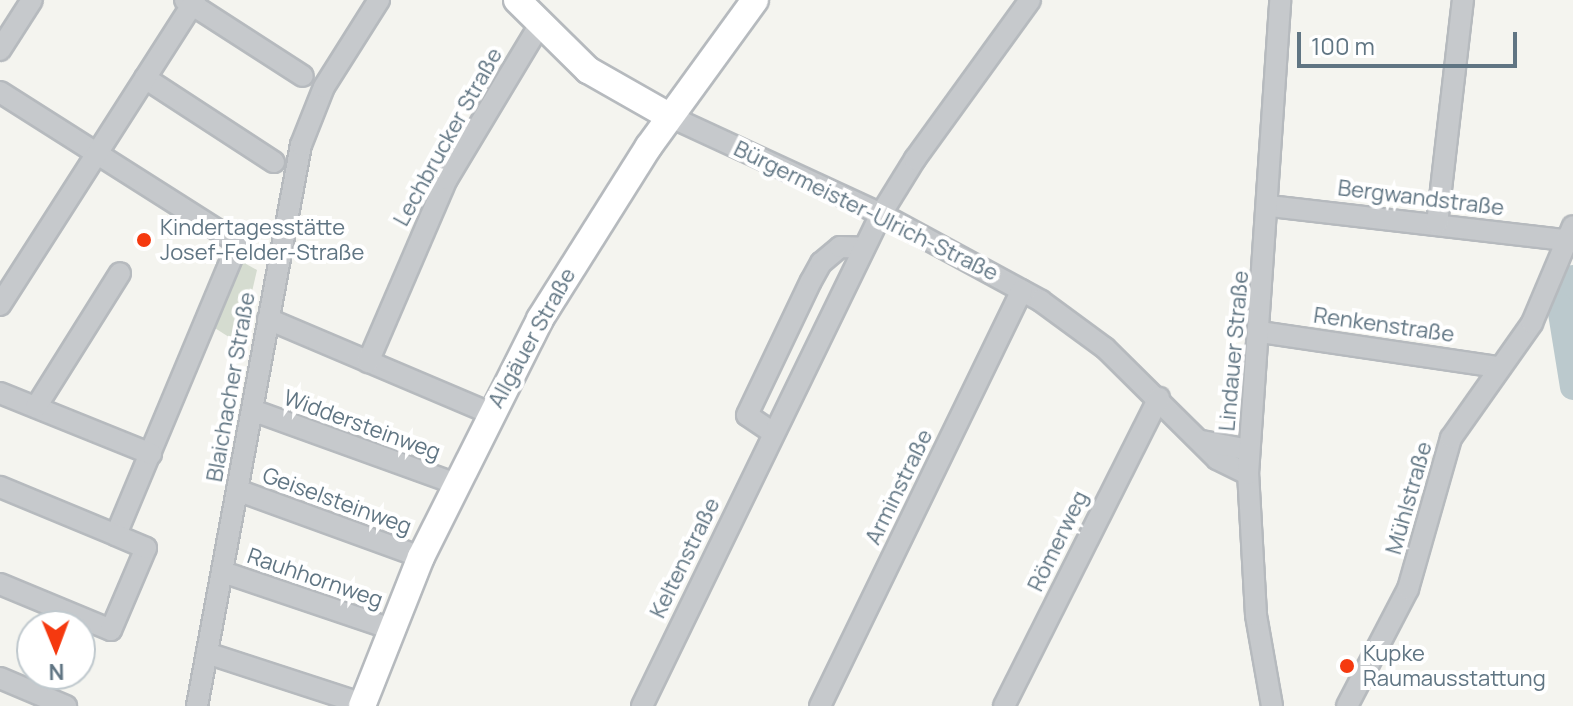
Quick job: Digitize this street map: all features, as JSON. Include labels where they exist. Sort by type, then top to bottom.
[{"type":"main road","name":"Bürgermeister-Ulrich-Straße","points":[[517,0],[539,26],[588,70],[669,116]]},
{"type":"main road","name":"Allgäuer Straße","points":[[363,705],[421,557],[489,413],[604,213],[669,116],[755,0]]},
{"type":"street","points":[[0,50],[32,0]]},
{"type":"street","name":"Blaichacher Straße","points":[[197,706],[301,145],[324,87],[379,0]]},
{"type":"street","name":"Keltenstraße","points":[[642,706],[772,432],[881,214],[915,159],[1030,0]]},
{"type":"street","name":"Lindauer Straße","points":[[1272,706],[1255,601],[1248,474],[1270,206],[1280,0]]},
{"type":"street","points":[[1437,224],[1463,0]]},
{"type":"street","points":[[0,305],[191,1],[303,76]]},
{"type":"street","name":"Lechbrucker Straße","points":[[368,362],[447,179],[539,26]]},
{"type":"street","points":[[145,78],[274,162]]},
{"type":"street","points":[[0,92],[238,243],[116,535]]},
{"type":"street","name":"Bürgermeister-Ulrich-Straße","points":[[669,116],[881,214],[1022,290],[1101,344],[1227,467],[1248,474]]},
{"type":"street","name":"Bergwandstraße","points":[[1270,206],[1437,224],[1570,233]]},
{"type":"street","name":"Mühlstraße","points":[[1347,706],[1408,589],[1451,438],[1498,367],[1532,323],[1570,233]]},
{"type":"street","points":[[772,432],[747,415],[811,281],[821,263],[840,247],[864,248]]},
{"type":"street","points":[[36,407],[120,273]]},
{"type":"street","name":"Arminstraße","points":[[820,706],[1022,290]]},
{"type":"street","points":[[268,319],[489,413]]},
{"type":"street","name":"Renkenstraße","points":[[1261,332],[1498,367]]},
{"type":"street","points":[[0,393],[151,454]]},
{"type":"street","name":"Römerweg","points":[[1004,706],[1159,398]]},
{"type":"street","name":"Widdersteinweg","points":[[252,410],[456,484]]},
{"type":"street","points":[[1202,441],[1249,450]]},
{"type":"street","points":[[0,487],[146,548],[111,630],[0,584]]},
{"type":"street","name":"Geiselsteinweg","points":[[237,490],[421,557]]},
{"type":"street","name":"Rauhhornweg","points":[[223,572],[391,629]]},
{"type":"street","points":[[207,653],[363,705]]},
{"type":"street","points":[[0,678],[66,706]]},
{"type":"shaded area","points":[[239,260],[257,270],[240,344],[210,325]]},
{"type":"waterway","points":[[1573,278],[1560,307],[1573,387]]},
{"type":"place","name":"Kindertagesstätte Josef-Felder-Straße","points":[[144,240]]},
{"type":"place","name":"Kupke Raumausstattung","points":[[1347,666]]}]
